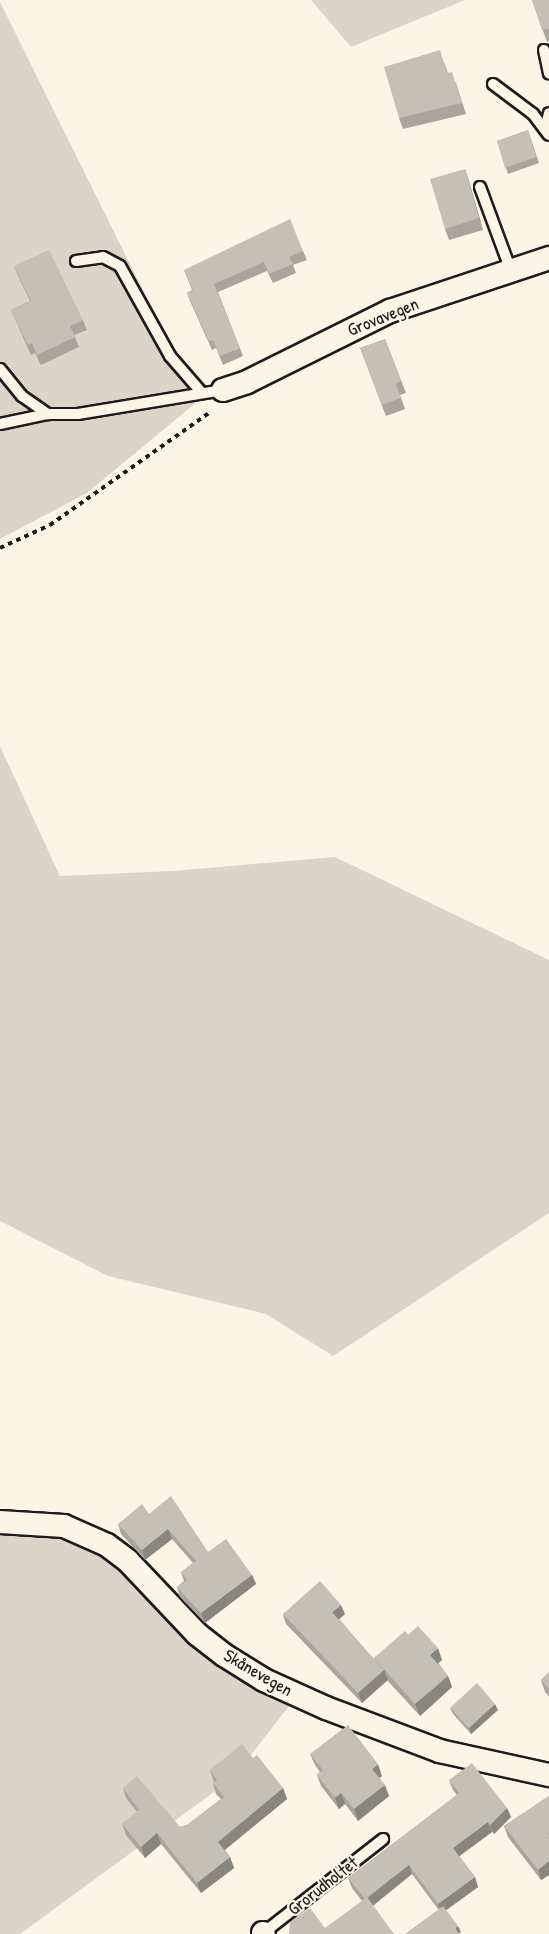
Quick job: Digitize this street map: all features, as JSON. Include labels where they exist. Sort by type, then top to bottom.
[{"type":"street","name":"Grovavegen","points":[[212,391],[247,382],[390,311],[549,258]]},
{"type":"street","name":"Skånevegen","points":[[0,1522],[64,1526],[106,1545],[128,1560],[197,1634],[224,1655],[264,1680],[326,1708],[441,1751],[549,1775]]},
{"type":"lane","points":[[544,51],[549,73]]},
{"type":"lane","points":[[493,84],[547,130]]},
{"type":"lane","points":[[547,130],[549,113]]},
{"type":"lane","points":[[480,187],[511,271]]},
{"type":"lane","points":[[76,261],[103,258],[120,266],[170,356],[212,391]]},
{"type":"lane","points":[[0,369],[22,396],[48,414]]},
{"type":"lane","points":[[0,424],[48,414],[78,414],[212,391]]},
{"type":"lane","name":"Grorudholtet","points":[[263,1934],[383,1839]]},
{"type":"path","points":[[0,548],[50,525],[202,419],[247,382]]},
{"type":"shaded area","points":[[311,0],[465,0],[351,47]]},
{"type":"shaded area","points":[[0,2],[198,401],[87,493],[0,539]]},
{"type":"shaded area","points":[[0,746],[60,876],[173,871],[335,857],[549,960],[549,1213],[333,1356],[266,1314],[108,1276],[0,1221]]},
{"type":"shaded area","points":[[0,1526],[104,1541],[173,1610],[296,1697],[233,1778],[20,1934],[0,1934]]},
{"type":"building","points":[[532,0],[549,0],[549,29],[542,30]]},
{"type":"building","points":[[440,50],[447,73],[452,72],[462,103],[399,118],[384,67]]},
{"type":"building","points":[[528,130],[536,157],[505,168],[497,141]]},
{"type":"building","points":[[465,169],[479,218],[445,229],[430,179]]},
{"type":"building","points":[[290,219],[303,251],[289,257],[293,264],[269,274],[264,262],[214,284],[240,348],[220,356],[213,340],[209,341],[187,293],[193,290],[184,270]]},
{"type":"building","points":[[49,250],[83,320],[70,326],[75,337],[37,355],[32,343],[28,345],[11,310],[31,301],[14,266]]},
{"type":"building","points":[[385,339],[401,381],[396,384],[401,398],[382,405],[360,348]]},
{"type":"building","points":[[171,1496],[208,1552],[226,1539],[252,1575],[201,1613],[177,1587],[187,1580],[181,1572],[196,1561],[168,1529],[142,1550],[118,1524],[142,1504],[149,1514]]},
{"type":"building","points":[[320,1581],[341,1605],[332,1612],[384,1670],[358,1693],[283,1614]]},
{"type":"building","points":[[418,1626],[438,1648],[430,1655],[448,1676],[415,1704],[374,1658],[405,1631],[408,1635]]},
{"type":"building","points":[[549,1672],[549,1689],[541,1680]]},
{"type":"building","points":[[477,1683],[495,1704],[469,1728],[450,1708]]},
{"type":"building","points":[[348,1725],[378,1764],[372,1769],[385,1785],[354,1809],[341,1793],[335,1798],[317,1775],[323,1770],[310,1754]]},
{"type":"building","points":[[242,1744],[253,1758],[257,1755],[283,1788],[218,1842],[230,1857],[197,1883],[157,1833],[141,1847],[122,1824],[139,1810],[123,1788],[137,1776],[180,1827],[187,1825],[224,1797],[213,1783],[217,1780],[210,1770]]},
{"type":"building","points":[[472,1763],[507,1808],[490,1825],[488,1822],[453,1848],[475,1877],[438,1904],[409,1865],[365,1899],[348,1878],[459,1793],[449,1780]]},
{"type":"building","points":[[549,1796],[549,1861],[538,1870],[504,1826]]},
{"type":"building","points":[[367,1897],[394,1934],[289,1934],[290,1922],[310,1908],[325,1928]]},
{"type":"building","points":[[443,1906],[458,1926],[455,1928],[459,1934],[405,1934]]}]
